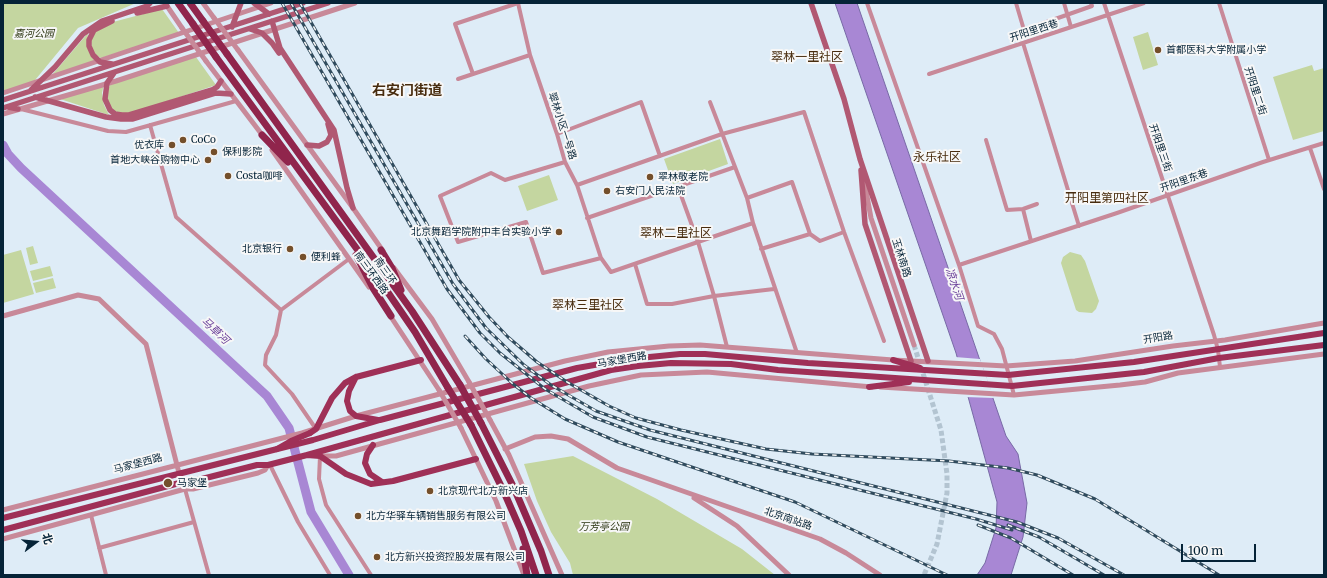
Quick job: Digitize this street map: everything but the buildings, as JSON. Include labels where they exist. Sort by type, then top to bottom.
[{"type":"highway","name":"南三环","points":[[178,3],[415,332],[470,426],[504,492],[521,531],[536,575]]},
{"type":"highway","name":"南三环","points":[[190,3],[412,311],[460,385],[514,488],[541,551],[549,575]]},
{"type":"highway","points":[[262,135],[306,180]]},
{"type":"highway","points":[[339,225],[391,316]]},
{"type":"highway","points":[[381,250],[392,268],[412,311]]},
{"type":"highway","points":[[521,531],[527,575]]},
{"type":"main road","points":[[29,92],[87,31],[102,21],[147,6],[150,3]]},
{"type":"main road","points":[[232,27],[241,3]]},
{"type":"main road","points":[[254,3],[269,14]]},
{"type":"main road","points":[[3,100],[303,3]]},
{"type":"main road","points":[[4,107],[114,73],[328,3]]},
{"type":"main road","name":"玉林南路","points":[[810,3],[844,99],[860,159],[928,361]]},
{"type":"main road","points":[[115,64],[100,62],[93,55],[89,46],[89,40],[94,30],[110,21],[166,4]]},
{"type":"main road","points":[[272,21],[273,29],[280,48],[334,130],[346,188],[353,208]]},
{"type":"main road","points":[[249,29],[262,33],[272,43],[325,118],[329,127],[330,139],[324,145],[307,145]]},
{"type":"main road","points":[[114,73],[107,82],[105,99],[110,110],[115,114],[129,115],[212,90],[217,87],[221,81]]},
{"type":"main road","points":[[35,97],[106,117],[133,119],[216,93],[231,94]]},
{"type":"main road","points":[[4,107],[18,109]]},
{"type":"main road","name":"玉林南路","points":[[860,159],[865,224],[911,361]]},
{"type":"main road","name":"开阳路","points":[[947,373],[1008,375],[1134,362],[1324,333]]},
{"type":"main road","points":[[1012,386],[1144,372],[1219,358],[1324,345]]},
{"type":"main road","name":"马家堡西路","points":[[3,518],[313,440],[380,420],[577,368],[629,358],[705,354],[947,373]]},
{"type":"main road","points":[[277,449],[316,429],[337,390],[345,383],[356,377],[421,360]]},
{"type":"main road","points":[[893,360],[931,371]]},
{"type":"main road","name":"马家堡西路","points":[[314,455],[610,370],[638,366],[672,363],[731,364],[778,370],[950,383],[1012,386]]},
{"type":"main road","points":[[356,377],[349,391],[347,401],[350,411],[356,416],[380,420]]},
{"type":"main road","points":[[869,387],[923,380]]},
{"type":"main road","points":[[373,445],[366,454],[365,463],[370,474],[382,482]]},
{"type":"main road","points":[[3,530],[183,482],[190,482],[257,465],[269,465],[314,455],[359,481],[371,484],[393,481],[476,459]]},
{"type":"street","points":[[203,3],[432,319],[469,382],[505,449],[562,575]]},
{"type":"street","points":[[3,93],[100,62],[271,3]]},
{"type":"street","points":[[3,114],[355,3]]},
{"type":"street","points":[[473,74],[456,24],[518,3]]},
{"type":"street","name":"翠林小区一号路","points":[[518,3],[530,55],[557,134],[564,162],[576,185],[601,258],[611,272],[635,264]]},
{"type":"street","points":[[867,3],[959,265],[978,326],[994,334],[1002,348],[1014,395],[1120,386],[1145,382],[1178,373],[1324,354]]},
{"type":"street","points":[[1016,3],[1024,30],[1092,6],[1091,3]]},
{"type":"street","points":[[1064,3],[1071,27]]},
{"type":"street","name":"开阳里三街","points":[[1104,3],[1216,342],[1220,368]]},
{"type":"street","name":"开阳里西巷","points":[[929,74],[1144,3]]},
{"type":"street","name":"开阳里二街","points":[[1219,3],[1269,160]]},
{"type":"street","name":"南三环西路","points":[[166,4],[206,61],[262,135],[421,360],[461,428],[476,459],[496,501],[524,575]]},
{"type":"street","points":[[1023,43],[1079,226]]},
{"type":"street","points":[[458,79],[530,55]]},
{"type":"street","points":[[18,109],[108,131],[126,132],[236,101]]},
{"type":"street","points":[[557,134],[641,102],[660,156]]},
{"type":"street","points":[[710,102],[747,198],[761,249],[797,353]]},
{"type":"street","points":[[576,185],[722,134],[804,112],[844,232],[884,341]]},
{"type":"street","points":[[150,125],[176,217],[281,310]]},
{"type":"street","points":[[986,140],[1008,210],[1023,209],[1037,204]]},
{"type":"street","name":"开阳里东巷","points":[[959,265],[1079,226],[1269,160],[1324,143]]},
{"type":"street","points":[[1310,148],[1324,189]]},
{"type":"street","name":"玉林南路","points":[[860,159],[871,218],[914,345]]},
{"type":"street","points":[[564,162],[505,180],[490,173],[440,196],[458,242],[526,222],[543,273],[601,258]]},
{"type":"street","points":[[587,218],[735,167]]},
{"type":"street","points":[[747,198],[792,182],[810,234],[820,242],[844,232]]},
{"type":"street","points":[[678,187],[698,242],[728,347]]},
{"type":"street","points":[[1023,209],[1031,241]]},
{"type":"street","points":[[753,223],[635,264],[647,304],[672,304],[714,296],[774,289]]},
{"type":"street","points":[[761,249],[810,234]]},
{"type":"street","points":[[316,429],[292,394],[265,365],[266,355],[276,335],[281,310],[349,259]]},
{"type":"street","points":[[3,316],[78,295],[99,299],[146,344],[179,473]]},
{"type":"street","name":"开阳路","points":[[944,362],[1006,366],[1075,361],[1173,346],[1216,342],[1324,323]]},
{"type":"street","name":"马家堡西路","points":[[3,510],[302,433],[356,416],[602,353],[669,346],[728,347],[893,360],[944,362]]},
{"type":"street","name":"马家堡西路","points":[[314,455],[336,456],[589,386],[641,375],[707,372],[869,387],[953,393],[1014,395]]},
{"type":"street","name":"北京南站路","points":[[505,449],[534,437],[551,436],[568,439],[617,468],[820,539],[846,553],[880,575]]},
{"type":"street","points":[[314,455],[326,505],[371,575]]},
{"type":"street","points":[[3,538],[185,489],[193,489],[258,473],[265,470],[269,465],[298,522],[330,575]]},
{"type":"street","points":[[183,482],[209,575]]},
{"type":"street","name":"北京南站路","points":[[685,492],[737,526],[789,575]]},
{"type":"street","points":[[90,515],[106,575]]},
{"type":"street","points":[[99,548],[194,522]]},
{"type":"green space","name":"嘉河公园","points":[[3,3],[136,3],[78,28],[31,85],[3,91]]},
{"type":"green space","points":[[162,9],[179,33],[101,58],[92,50],[91,40],[95,31],[113,22]]},
{"type":"green space","points":[[1148,32],[1158,65],[1143,70],[1133,37]]},
{"type":"green space","points":[[88,33],[87,45],[96,61],[52,75]]},
{"type":"green space","points":[[196,57],[216,85],[129,114],[111,110],[106,99],[107,90],[111,84]]},
{"type":"green space","points":[[1312,65],[1314,71],[1324,68],[1324,131],[1293,140],[1273,77]]},
{"type":"green space","points":[[104,84],[102,93],[104,105],[109,115],[60,99]]},
{"type":"green space","points":[[720,139],[728,164],[673,184],[664,159]]},
{"type":"green space","points":[[549,175],[558,200],[527,211],[518,186]]},
{"type":"green space","points":[[33,246],[38,263],[30,265],[26,248]]},
{"type":"green space","points":[[21,250],[34,294],[3,303],[3,255]]},
{"type":"green space","points":[[1070,252],[1081,255],[1085,261],[1099,301],[1096,309],[1092,313],[1079,312],[1076,310],[1061,263],[1063,257]]},
{"type":"green space","points":[[50,266],[53,276],[33,281],[30,271]]},
{"type":"green space","points":[[53,278],[56,288],[36,293],[33,283]]},
{"type":"green space","name":"万芳亭公园","points":[[573,456],[657,499],[742,549],[775,575],[573,575],[570,563],[551,532],[537,501],[524,464]]},
{"type":"shaded area","points":[[835,3],[857,3],[1006,436],[1018,454],[1027,503],[1023,537],[1011,575],[977,575],[985,563],[996,528],[997,502],[956,353]]},
{"type":"pier","points":[[955,357],[980,359],[994,398],[965,397]]},
{"type":"waterway","name":"马草河","points":[[3,145],[8,154],[21,168],[267,396],[289,428],[311,512],[349,575]]},
{"type":"tunnel","points":[[914,345],[941,430],[947,474],[947,493],[937,544],[924,575]]},
{"type":"railway","points":[[282,3],[447,289],[480,333],[500,353],[545,389],[593,417],[647,437],[976,519],[1012,530]]},
{"type":"railway","points":[[291,3],[453,284],[486,328],[524,365],[551,385],[596,411],[650,430],[1017,522],[1058,538],[1124,575]]},
{"type":"railway","points":[[300,3],[459,280],[489,317],[508,337],[537,362],[567,382],[609,406],[636,418],[681,430],[766,449],[812,454],[949,461],[1008,468],[1037,475],[1095,499],[1219,575]]},
{"type":"railway","points":[[465,336],[486,359],[513,384],[531,398],[565,419],[618,442],[795,502],[947,575]]},
{"type":"railway","points":[[978,525],[1011,538],[1073,575]]},
{"type":"railway","points":[[1008,525],[1039,537],[1104,575]]},
{"type":"place","name":"首都医科大学附属小学","points":[[1158,50]]},
{"type":"place","name":"CoCo","points":[[183,140]]},
{"type":"place","name":"优衣库","points":[[172,145]]},
{"type":"place","name":"保利影院","points":[[214,152]]},
{"type":"place","name":"首地大峡谷购物中心","points":[[208,160]]},
{"type":"place","name":"Costa咖啡","points":[[228,176]]},
{"type":"place","name":"翠林敬老院","points":[[650,177]]},
{"type":"place","name":"右安门人民法院","points":[[607,191]]},
{"type":"place","name":"北京舞蹈学院附中丰台实验小学","points":[[559,232]]},
{"type":"place","name":"北京银行","points":[[290,249]]},
{"type":"place","name":"便利蜂","points":[[303,257]]},
{"type":"place","name":"马家堡","points":[[168,483]]},
{"type":"place","name":"北京现代北方新兴店","points":[[430,491]]},
{"type":"place","name":"北方华驿车辆销售服务有限公司","points":[[358,516]]},
{"type":"place","name":"北方新兴投资控股发展有限公司","points":[[377,557]]},
{"type":"district","name":"翠林一里社区","points":[[807,58]]},
{"type":"district","name":"右安门街道","points":[[407,91]]},
{"type":"district","name":"永乐社区","points":[[937,158]]},
{"type":"district","name":"开阳里第四社区","points":[[1107,199]]},
{"type":"district","name":"翠林二里社区","points":[[676,234]]},
{"type":"district","name":"翠林三里社区","points":[[588,306]]},
{"type":"water label","name":"凉水河","points":[[954,284]]}]
